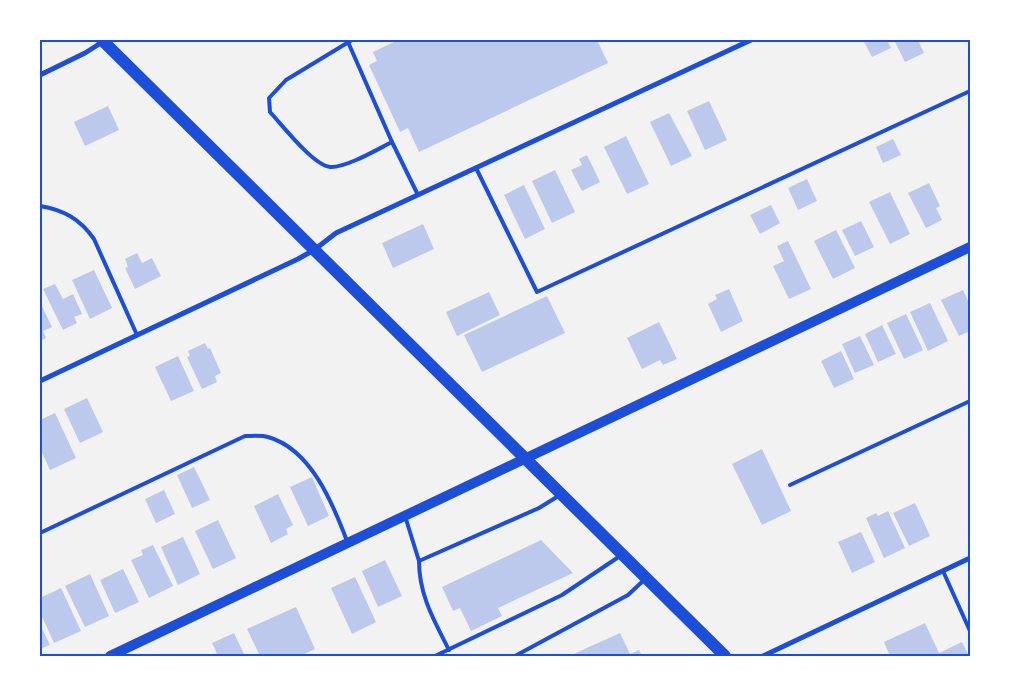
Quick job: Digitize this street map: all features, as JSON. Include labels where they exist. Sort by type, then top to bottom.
[{"type":"main road","points":[[104,40],[560,495],[725,656]]},
{"type":"main road","points":[[110,656],[970,247]]},
{"type":"street","points":[[40,75],[85,53],[104,40]]},
{"type":"street","points":[[40,381],[314,250],[336,233],[751,40]]},
{"type":"street","points":[[762,656],[970,558]]},
{"type":"lane","points":[[392,142],[331,167],[317,162],[270,112],[269,98],[286,80],[350,41],[392,142],[418,195]]},
{"type":"lane","points":[[476,168],[537,292],[970,91]]},
{"type":"lane","points":[[40,206],[67,214],[85,225],[94,239],[136,335]]},
{"type":"lane","points":[[790,485],[970,401]]},
{"type":"lane","points":[[40,533],[245,436],[268,437],[283,444],[303,460],[317,479],[348,543]]},
{"type":"lane","points":[[420,561],[539,508],[560,495]]},
{"type":"lane","points":[[405,516],[420,561],[419,578],[423,598],[449,650]]},
{"type":"lane","points":[[435,656],[562,595],[622,555]]},
{"type":"lane","points":[[943,571],[970,631]]},
{"type":"lane","points":[[515,656],[628,595],[646,578]]},
{"type":"building","points":[[398,40],[597,40],[608,63],[419,152],[408,128],[400,132],[369,65],[377,61],[373,52]]},
{"type":"building","points":[[863,40],[887,40],[891,48],[872,57]]},
{"type":"building","points":[[894,40],[918,40],[924,53],[905,62]]},
{"type":"building","points":[[709,101],[727,140],[705,150],[687,111]]},
{"type":"building","points":[[108,106],[119,130],[85,146],[74,122]]},
{"type":"building","points":[[669,113],[692,156],[671,166],[650,122]]},
{"type":"building","points":[[626,136],[649,184],[627,194],[604,147]]},
{"type":"building","points":[[893,139],[901,155],[883,163],[876,147]]},
{"type":"building","points":[[587,155],[600,182],[582,191],[571,170],[582,165],[579,159]]},
{"type":"building","points":[[555,170],[575,212],[552,223],[532,181]]},
{"type":"building","points":[[807,179],[817,201],[798,210],[788,188]]},
{"type":"building","points":[[929,183],[940,206],[936,208],[942,220],[926,228],[908,193]]},
{"type":"building","points":[[524,185],[545,229],[525,239],[504,195]]},
{"type":"building","points":[[890,192],[910,234],[890,244],[869,202]]},
{"type":"building","points":[[771,205],[780,223],[760,234],[750,215]]},
{"type":"building","points":[[861,221],[874,247],[855,256],[842,230]]},
{"type":"building","points":[[423,224],[434,249],[393,268],[382,243]]},
{"type":"building","points":[[836,230],[855,268],[833,279],[814,241]]},
{"type":"building","points":[[788,241],[811,289],[789,299],[773,266],[784,261],[777,246]]},
{"type":"building","points":[[137,253],[142,263],[152,258],[161,276],[135,289],[125,268],[128,267],[125,259]]},
{"type":"building","points":[[94,270],[112,308],[90,319],[72,280]]},
{"type":"building","points":[[55,284],[63,299],[73,294],[82,314],[74,317],[77,323],[63,330],[43,289]]},
{"type":"building","points":[[729,289],[743,321],[721,332],[708,304],[717,299],[715,295]]},
{"type":"building","points":[[963,290],[970,305],[970,331],[959,336],[941,300]]},
{"type":"building","points":[[489,292],[500,315],[457,336],[446,312]]},
{"type":"building","points":[[547,296],[565,333],[482,372],[464,335]]},
{"type":"building","points":[[40,302],[52,327],[43,331],[46,338],[40,341]]},
{"type":"building","points":[[930,303],[948,341],[928,351],[910,312]]},
{"type":"building","points":[[906,314],[923,350],[904,359],[887,323]]},
{"type":"building","points":[[659,322],[677,359],[663,365],[660,360],[642,369],[627,338]]},
{"type":"building","points":[[882,325],[896,354],[878,362],[865,334]]},
{"type":"building","points":[[860,336],[874,365],[855,373],[842,344]]},
{"type":"building","points":[[205,343],[208,349],[210,348],[221,373],[215,376],[217,382],[202,389],[187,357],[190,356],[188,351]]},
{"type":"building","points":[[841,351],[854,379],[834,388],[821,361]]},
{"type":"building","points":[[178,356],[194,391],[171,401],[155,367]]},
{"type":"building","points":[[87,398],[103,432],[80,443],[64,409]]},
{"type":"building","points":[[55,413],[76,458],[50,470],[40,448],[40,420]]},
{"type":"building","points":[[762,449],[791,511],[762,525],[732,464]]},
{"type":"building","points":[[194,467],[210,500],[192,508],[177,475]]},
{"type":"building","points":[[312,477],[329,516],[308,526],[290,487]]},
{"type":"building","points":[[164,490],[175,514],[156,523],[145,499]]},
{"type":"building","points":[[278,494],[293,525],[286,529],[288,534],[271,543],[254,506]]},
{"type":"building","points":[[915,503],[930,536],[909,546],[893,513]]},
{"type":"building","points":[[888,511],[905,548],[884,558],[866,518],[876,513],[878,516]]},
{"type":"building","points":[[218,520],[236,558],[213,569],[195,531]]},
{"type":"building","points":[[861,532],[875,562],[852,573],[838,542]]},
{"type":"building","points":[[183,537],[200,574],[178,585],[161,547]]},
{"type":"building","points":[[541,540],[573,573],[498,608],[502,616],[471,631],[460,608],[453,611],[442,587]]},
{"type":"building","points":[[153,545],[173,586],[149,598],[131,560],[143,555],[141,550]]},
{"type":"building","points":[[385,560],[402,596],[378,607],[362,571]]},
{"type":"building","points":[[123,569],[139,602],[115,613],[100,580]]},
{"type":"building","points":[[90,574],[109,616],[85,627],[65,586]]},
{"type":"building","points":[[355,577],[376,622],[352,634],[331,588]]},
{"type":"building","points":[[61,588],[81,631],[54,643],[40,612],[40,598]]},
{"type":"building","points":[[296,607],[315,649],[300,656],[291,656],[290,654],[285,656],[260,656],[247,629]]},
{"type":"building","points":[[925,623],[939,653],[962,642],[969,656],[890,656],[884,642]]},
{"type":"building","points":[[40,624],[50,645],[40,649]]},
{"type":"building","points":[[234,633],[245,656],[218,656],[212,643]]},
{"type":"building","points":[[620,633],[630,654],[639,650],[642,656],[569,656]]}]
